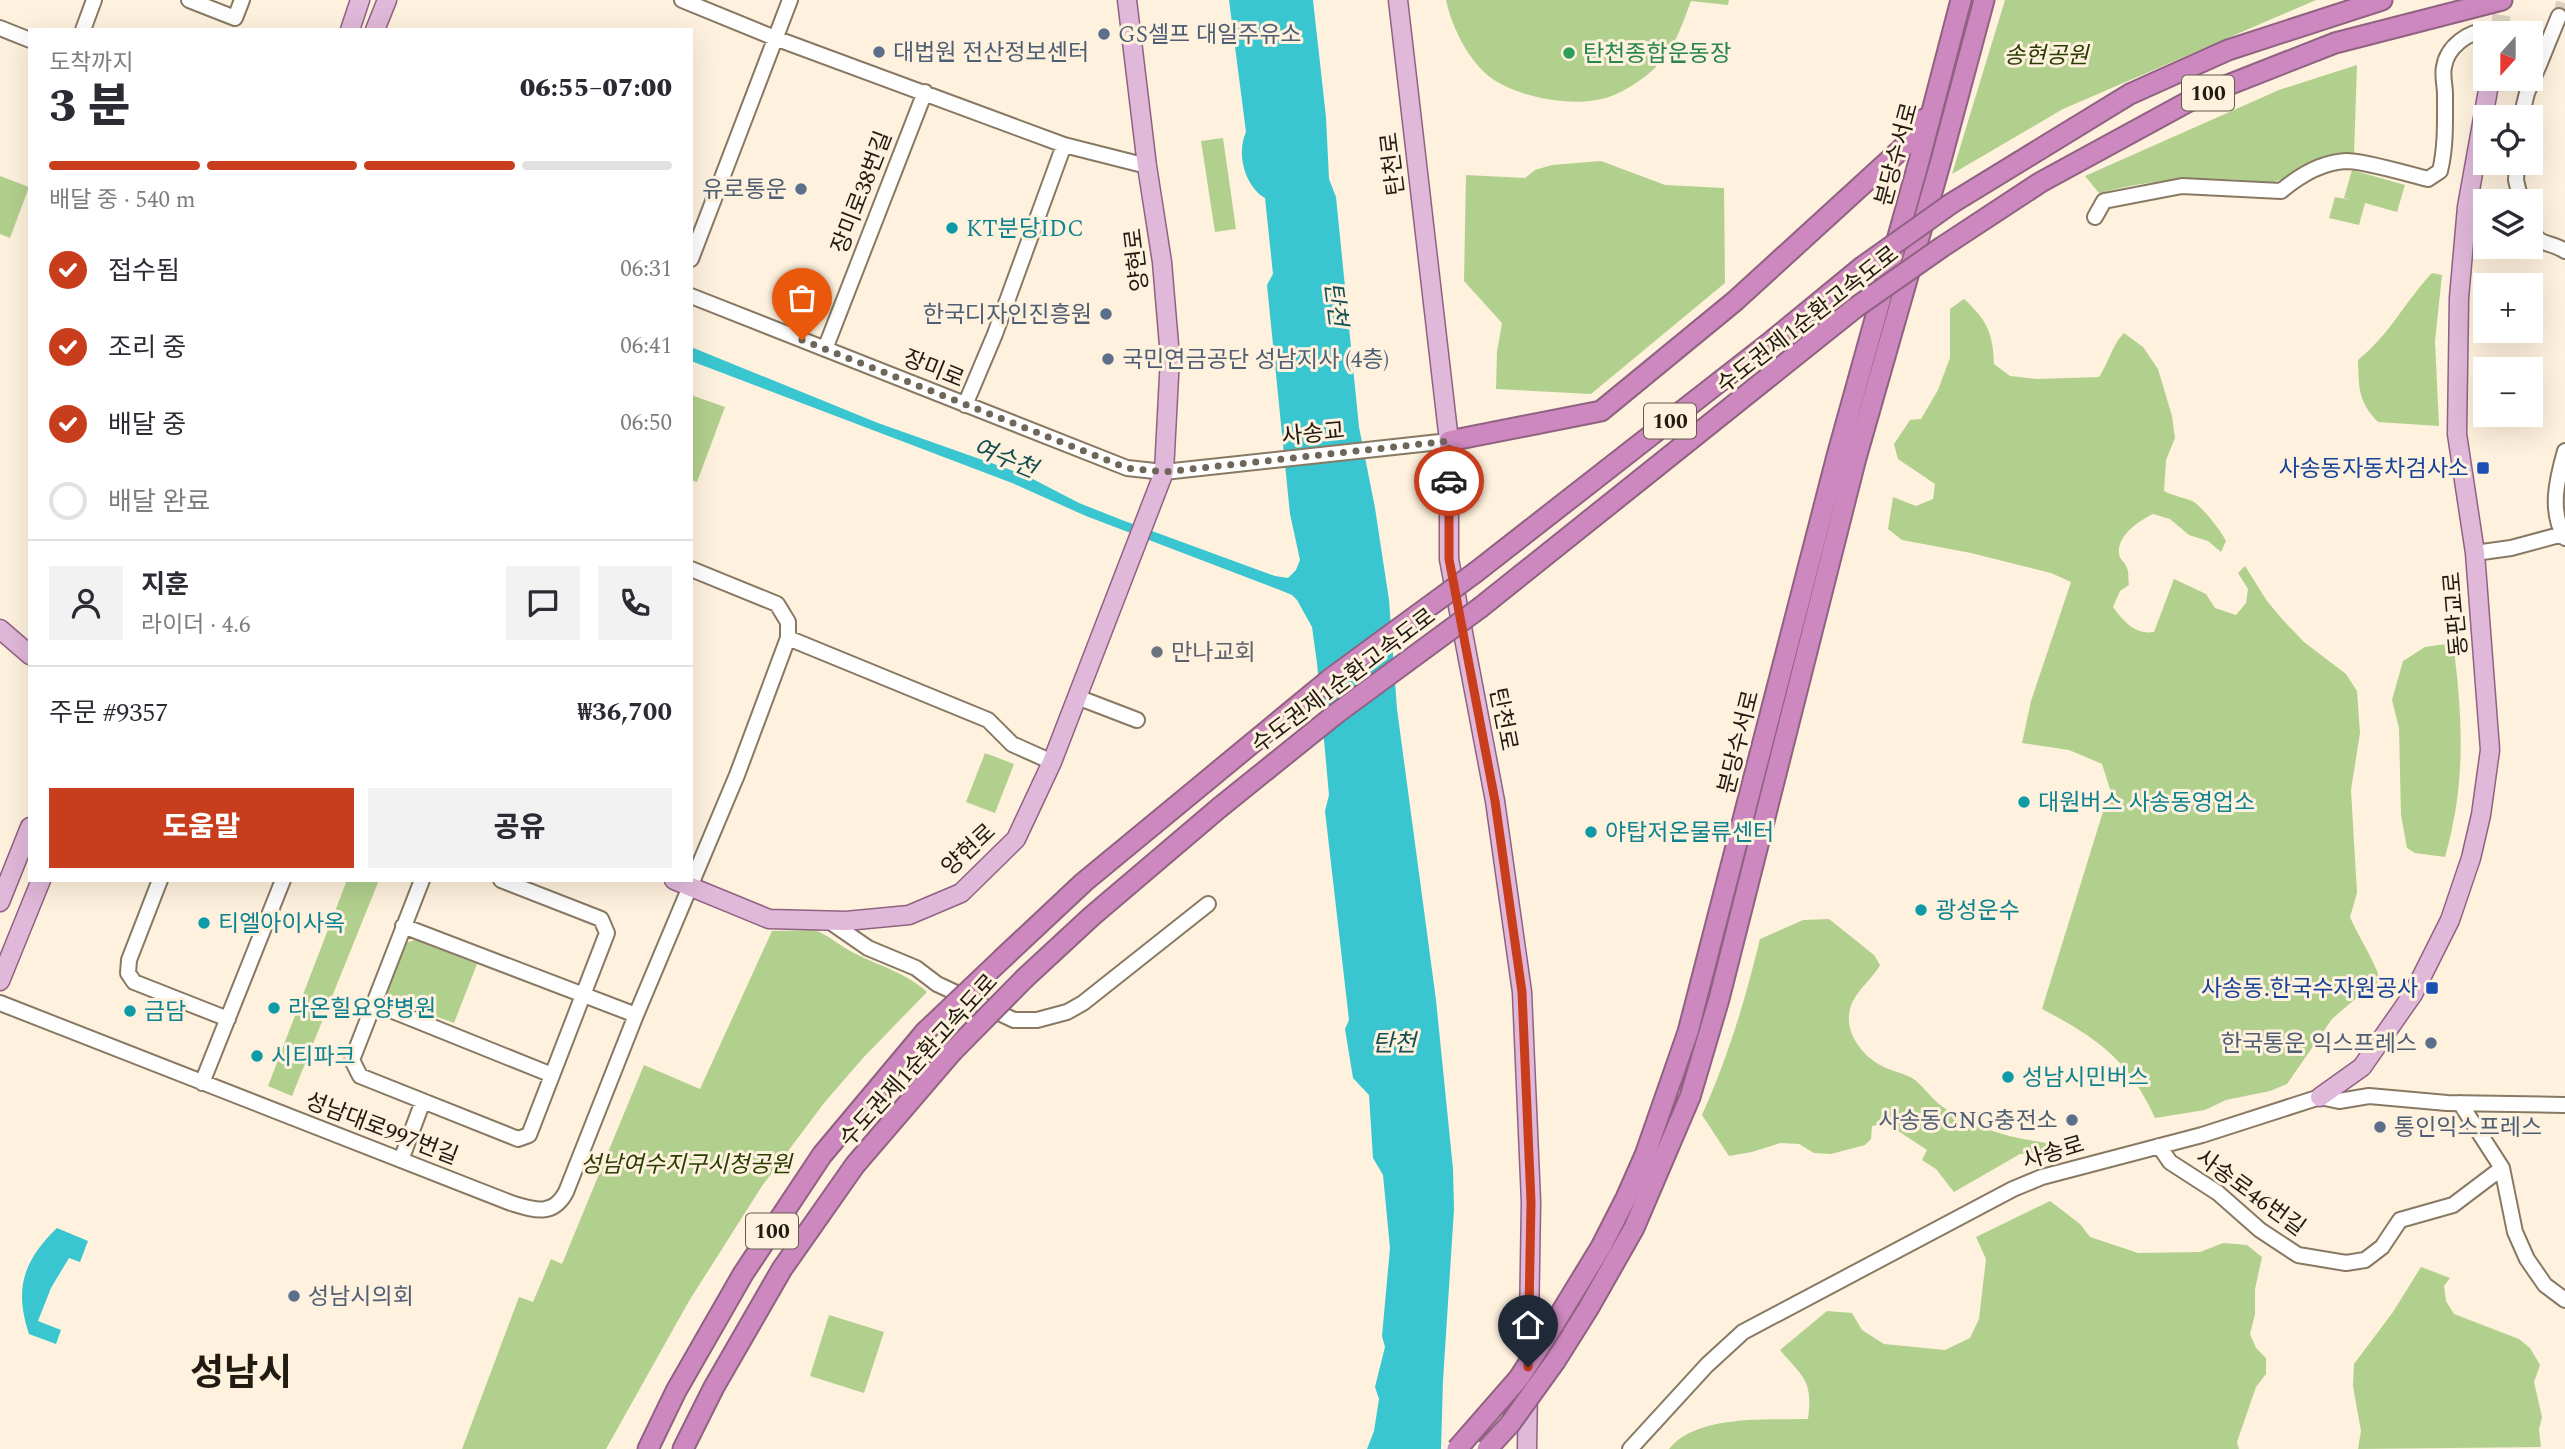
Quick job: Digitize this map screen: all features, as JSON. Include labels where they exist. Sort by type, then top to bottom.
[{"type":"highway","name":"분당수서로","points":[[1457,1449],[1519,1378],[1601,1247],[1645,1155],[1688,1032],[1837,456],[1961,0]]},
{"type":"highway","name":"분당수서로","points":[[1488,1449],[1510,1424],[1556,1360],[1588,1309],[1634,1228],[1690,1097],[1720,999],[1856,458],[1937,178],[1984,0]]},
{"type":"highway","name":"수도권제1순환고속도로","points":[[648,1449],[676,1391],[743,1274],[822,1155],[925,1032],[1084,882],[1330,679],[1476,572],[1862,267],[1952,203],[2130,94],[2228,50],[2382,0]]},
{"type":"highway","name":"수도권제1순환고속도로","points":[[683,1449],[714,1387],[782,1269],[855,1165],[952,1052],[1025,978],[1092,916],[1219,808],[1337,713],[1480,607],[1855,308],[2041,182],[2195,98],[2335,43],[2502,0]]},
{"type":"highway","points":[[1449,441],[1601,411],[1735,301],[1896,154],[1915,136],[1937,94]]},
{"type":"main road","points":[[351,28],[360,0]]},
{"type":"main road","points":[[376,28],[387,0]]},
{"type":"main road","name":"양현로","points":[[681,883],[769,919],[829,921],[909,915],[961,893],[1016,839],[1052,762],[1164,472],[1170,357],[1162,262],[1147,166],[1127,0]]},
{"type":"main road","name":"탄천로","points":[[1398,0],[1449,441],[1449,559],[1495,801],[1522,992],[1531,1202],[1527,1449]]},
{"type":"main road","name":"동판교로","points":[[2320,1097],[2362,1067],[2413,995],[2450,920],[2482,815],[2490,750],[2475,553],[2457,434],[2459,280],[2471,181],[2488,91]]},
{"type":"main road","points":[[0,629],[28,637]]},
{"type":"main road","points":[[0,629],[28,653]]},
{"type":"main road","points":[[0,902],[28,832]]},
{"type":"main road","points":[[0,981],[40,882]]},
{"type":"street","points":[[84,28],[94,0]]},
{"type":"street","points":[[189,0],[234,18],[242,0]]},
{"type":"street","points":[[681,0],[775,38],[1064,145],[1147,166]]},
{"type":"street","points":[[693,254],[790,0]]},
{"type":"street","points":[[2543,55],[2559,16]]},
{"type":"street","points":[[0,28],[28,39]]},
{"type":"street","points":[[2095,217],[2104,201],[2182,186],[2281,191],[2299,176],[2346,161],[2428,179],[2440,171],[2442,160],[2444,67],[2451,51],[2463,38],[2473,34]]},
{"type":"street","name":"장미로38번길","points":[[825,349],[925,92]]},
{"type":"street","points":[[965,405],[995,334],[1064,145]]},
{"type":"street","points":[[2543,243],[2565,251]]},
{"type":"street","name":"장미로","points":[[693,297],[1127,468],[1164,472],[1211,468]]},
{"type":"street","name":"사송교","points":[[1211,468],[1449,441]]},
{"type":"street","points":[[2475,553],[2564,536],[2556,518],[2565,451]]},
{"type":"street","points":[[693,570],[777,604],[788,622],[788,638],[988,720],[1012,744],[1052,762]]},
{"type":"street","name":"성남대로997번길","points":[[693,859],[747,751],[788,638]]},
{"type":"street","points":[[1077,697],[1137,720]]},
{"type":"street","points":[[159,882],[129,960],[128,973],[134,982],[228,1019]]},
{"type":"street","points":[[202,1083],[282,882]]},
{"type":"street","name":"성남대로997번길","points":[[421,882],[352,1060],[360,1076],[519,1139],[529,1135],[607,933],[601,919],[506,882]]},
{"type":"street","name":"성남대로997번길","points":[[0,1003],[518,1205],[536,1209],[553,1207],[561,1202],[566,1192],[636,1015],[681,883]]},
{"type":"street","points":[[829,921],[868,948],[916,968],[948,989],[1014,1020],[1037,1020],[1067,1012],[1083,1003],[1208,904]]},
{"type":"street","points":[[402,926],[636,1015]]},
{"type":"street","points":[[373,1003],[552,1074]]},
{"type":"street","name":"사송로","points":[[1630,1449],[1707,1365],[1743,1332],[2013,1189],[2042,1177],[2159,1146],[2320,1097],[2339,1101],[2369,1096],[2392,1096],[2460,1103],[2565,1105]]},
{"type":"street","points":[[401,1160],[424,1101]]},
{"type":"street","points":[[2460,1103],[2502,1168],[2519,1241],[2545,1285],[2565,1300]]},
{"type":"street","name":"사송로46번길","points":[[2159,1146],[2170,1161],[2218,1193],[2260,1230],[2298,1255],[2346,1263],[2365,1260],[2382,1247],[2400,1220],[2453,1205],[2502,1168]]},
{"type":"green space","name":"탄천종합운동장","points":[[1446,0],[1729,0],[1728,5],[1691,1],[1672,46],[1652,71],[1621,92],[1606,98],[1576,102],[1524,94],[1494,80],[1476,64],[1465,47],[1451,19]]},
{"type":"green space","name":"송현공원","points":[[2005,0],[2316,0],[2063,109],[1952,174]]},
{"type":"green space","points":[[2357,65],[2354,155],[2331,155],[2269,183],[2184,179],[2099,193],[2085,176],[2279,90]]},
{"type":"green space","points":[[1223,138],[1236,229],[1215,232],[1201,141]]},
{"type":"green space","points":[[1601,161],[1665,185],[1724,188],[1725,283],[1591,394],[1496,389],[1497,352],[1502,323],[1464,281],[1466,175],[1525,178],[1535,170],[1552,165]]},
{"type":"green space","points":[[2352,170],[2405,185],[2397,212],[2365,203],[2359,225],[2329,218],[2335,197],[2351,200],[2344,198]]},
{"type":"green space","points":[[0,176],[28,187],[28,190],[10,238],[0,234]]},
{"type":"green space","points":[[2432,273],[2442,275],[2435,341],[2439,426],[2378,422],[2363,401],[2358,360],[2389,329]]},
{"type":"green space","points":[[1964,299],[1987,328],[1994,364],[2010,376],[2037,379],[2099,377],[2124,333],[2143,347],[2158,369],[2172,416],[2175,438],[2166,460],[2164,491],[2196,503],[2226,541],[2221,552],[2208,541],[2189,535],[2170,519],[2153,514],[2136,525],[2125,535],[2119,547],[2120,556],[2128,570],[2129,585],[2120,591],[2113,607],[2125,622],[2135,629],[2154,632],[2174,579],[2206,594],[2215,608],[2236,615],[2246,603],[2248,589],[2238,573],[2245,566],[2282,619],[2304,642],[2346,674],[2357,691],[2360,733],[2351,790],[2357,893],[2350,917],[2380,979],[2371,991],[2354,1000],[2332,1019],[2287,1084],[2270,1091],[2226,1100],[2205,1110],[2155,1118],[2134,1081],[2109,1053],[2079,1030],[2042,1009],[2110,789],[2102,764],[2069,750],[2022,743],[2031,701],[2071,582],[2051,573],[1971,553],[1902,540],[1888,529],[1893,497],[1916,506],[1933,499],[1935,484],[1898,459],[1894,444],[1910,420],[1921,419],[1938,390],[1950,358],[1950,309]]},
{"type":"green space","points":[[693,396],[725,407],[697,482],[693,481]]},
{"type":"green space","points":[[2453,643],[2461,751],[2457,803],[2445,857],[2415,853],[2407,848],[2401,815],[2399,728],[2392,700],[2403,661],[2425,647]]},
{"type":"green space","points":[[985,753],[1014,764],[995,813],[966,802]]},
{"type":"green space","points":[[346,882],[378,882],[292,1096],[268,1086]]},
{"type":"green space","points":[[1829,919],[1874,955],[1880,965],[1850,1009],[1852,1035],[1862,1050],[1882,1066],[1912,1078],[1939,1104],[1956,1115],[1999,1133],[2055,1146],[2052,1152],[2020,1154],[1954,1192],[1936,1169],[1922,1160],[1927,1150],[1886,1123],[1872,1126],[1871,1139],[1865,1145],[1831,1154],[1814,1153],[1799,1144],[1781,1143],[1729,1156],[1702,1115],[1735,1028],[1760,939],[1803,920]]},
{"type":"green space","name":"성남여수지구시청공원","points":[[815,930],[854,953],[902,975],[927,992],[824,1103],[762,1186],[689,1301],[606,1449],[462,1449],[519,1297],[533,1302],[551,1259],[562,1264],[644,1065],[700,1089],[772,931]]},
{"type":"green space","points":[[415,940],[477,964],[454,1023],[392,1000],[387,991],[405,943]]},
{"type":"green space","points":[[2050,1201],[2080,1224],[2090,1237],[2138,1253],[2200,1252],[2223,1243],[2247,1245],[2262,1257],[2250,1334],[2256,1348],[2266,1358],[2266,1374],[2256,1387],[2237,1442],[2239,1449],[1669,1449],[1681,1438],[1714,1424],[1808,1419],[1808,1388],[1780,1350],[1827,1311],[1852,1313],[1862,1330],[1884,1344],[1945,1350],[1970,1338],[1979,1319],[1986,1259],[1976,1237]]},
{"type":"green space","points":[[2421,1267],[2450,1278],[2444,1286],[2446,1301],[2454,1314],[2519,1339],[2530,1348],[2540,1365],[2534,1382],[2542,1417],[2539,1429],[2541,1447],[2358,1449],[2361,1431],[2353,1386],[2354,1364],[2393,1312]]},
{"type":"green space","points":[[829,1315],[884,1332],[864,1393],[810,1376]]},
{"type":"water","name":"탄천","points":[[1229,0],[1313,0],[1326,117],[1329,179],[1336,197],[1359,427],[1389,600],[1397,709],[1436,1000],[1453,1169],[1454,1209],[1441,1449],[1367,1449],[1374,1431],[1379,1399],[1375,1387],[1385,1347],[1382,1336],[1390,1248],[1383,1175],[1373,1158],[1369,1095],[1353,1078],[1345,1029],[1349,1020],[1325,811],[1329,795],[1317,663],[1312,627],[1297,600],[1280,590],[1086,516],[1012,483],[693,362],[693,348],[878,423],[1025,475],[1079,503],[1122,520],[1275,576],[1288,578],[1296,570],[1300,560],[1290,514],[1267,285],[1273,274],[1265,198],[1252,186],[1244,169],[1242,150],[1246,132]]},
{"type":"water","points":[[57,1228],[88,1241],[80,1262],[69,1258],[51,1288],[38,1321],[61,1330],[56,1344],[29,1334],[22,1303],[22,1289],[29,1264],[45,1240]]},
{"type":"tunnel","points":[[2501,21],[2504,0]]},
{"type":"tunnel","points":[[2559,16],[2564,0]]},
{"type":"way so far","points":[[802,340],[1127,468],[1164,472],[1449,441],[1449,481]]},
{"type":"place","name":"GS셀프 대일주유소","points":[[1104,34]]},
{"type":"place","name":"대법원 전산정보센터","points":[[879,52]]},
{"type":"place","name":"탄천종합운동장","points":[[1569,53]]},
{"type":"place","name":"유로통운","points":[[801,189]]},
{"type":"place","name":"KT분당IDC","points":[[952,228]]},
{"type":"place","name":"한국디자인진흥원","points":[[1106,314]]},
{"type":"place","name":"국민연금공단 성남지사 (4층)","points":[[1108,359]]},
{"type":"place","name":"사송동자동차검사소","points":[[2483,468]]},
{"type":"place","name":"만나교회","points":[[1157,652]]},
{"type":"place","name":"대원버스 사송동영업소","points":[[2024,802]]},
{"type":"place","name":"야탑저온물류센터","points":[[1591,832]]},
{"type":"place","name":"광성운수","points":[[1921,910]]},
{"type":"place","name":"티엘아이사옥","points":[[204,923]]},
{"type":"place","name":"사송동.한국수자원공사","points":[[2432,988]]},
{"type":"place","name":"라온힐요양병원","points":[[274,1008]]},
{"type":"place","name":"금담","points":[[130,1011]]},
{"type":"place","name":"한국통운 익스프레스","points":[[2431,1043]]},
{"type":"place","name":"시티파크","points":[[257,1056]]},
{"type":"place","name":"성남시민버스","points":[[2008,1077]]},
{"type":"place","name":"사송동CNG충전소","points":[[2072,1120]]},
{"type":"place","name":"통인익스프레스","points":[[2380,1127]]},
{"type":"place","name":"성남시의회","points":[[294,1296]]},
{"type":"district","name":"성남시","points":[[241,1372]]},
{"type":"route","points":[[1449,481],[1449,559],[1495,801],[1522,992],[1531,1202],[1528,1367]]},
{"type":"water label","name":"여수천","points":[[1005,458]]}]
